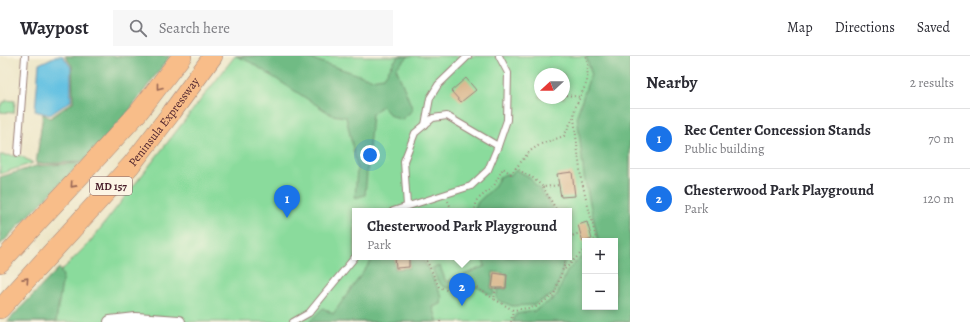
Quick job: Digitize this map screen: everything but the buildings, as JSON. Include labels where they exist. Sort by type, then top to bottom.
[{"type":"main road","name":"Peninsula Expressway","points":[[0,264],[138,113],[182,56]]},
{"type":"main road","name":"Peninsula Expressway","points":[[0,309],[131,165],[213,56]]},
{"type":"street","points":[[110,322],[136,319],[178,322]]},
{"type":"lane","points":[[18,153],[25,56]]},
{"type":"lane","points":[[425,125],[430,98],[438,85],[468,56]]},
{"type":"lane","points":[[401,208],[471,186],[488,170],[507,120],[508,73],[499,56]]},
{"type":"lane","points":[[407,206],[404,161],[415,133],[433,118],[447,116],[498,146]]},
{"type":"lane","points":[[293,322],[309,313],[353,260]]},
{"type":"path","points":[[586,56],[588,64],[587,82],[575,108],[574,116],[581,178],[596,238]]},
{"type":"path","points":[[570,96],[580,97]]},
{"type":"path","points":[[475,208],[477,200],[494,186],[503,168],[511,174],[530,151],[540,144],[564,136],[574,116]]},
{"type":"path","points":[[516,168],[533,178],[543,187],[555,208]]},
{"type":"path","points":[[543,187],[559,185]]},
{"type":"path","points":[[572,236],[580,233]]},
{"type":"path","points":[[564,270],[582,252]]},
{"type":"path","points":[[427,260],[439,287],[449,291],[464,287],[477,288],[494,300],[513,310],[536,307],[554,295],[566,260]]},
{"type":"path","points":[[494,300],[496,288]]},
{"type":"path","points":[[452,290],[453,294]]},
{"type":"path","points":[[511,322],[513,310]]},
{"type":"path","points":[[440,322],[441,318]]},
{"type":"green space","points":[[65,56],[170,56],[129,111],[83,162],[36,164],[43,114],[50,118],[73,102],[72,66]]},
{"type":"green space","points":[[235,56],[630,56],[630,322],[10,322],[89,243]]},
{"type":"green space","points":[[236,56],[303,56],[371,79],[384,77],[398,56],[409,56],[396,68],[413,110],[401,120],[391,116],[382,106],[372,114],[365,195],[355,198],[357,168],[346,117],[332,115],[250,62]]},
{"type":"green space","points":[[586,56],[630,56],[630,322],[513,322],[516,314],[534,311],[556,297],[567,271],[582,256],[582,310],[618,310],[618,238],[598,238],[584,176],[577,115],[591,73]]},
{"type":"green space","points":[[6,100],[15,101],[14,113],[0,112],[0,105],[2,105],[3,102],[6,102]]},
{"type":"green space","points":[[0,155],[21,156],[33,163],[0,174]]},
{"type":"green space","points":[[81,163],[0,245],[0,177],[36,166]]},
{"type":"green space","points":[[516,170],[528,176],[545,196],[552,208],[475,208],[478,202],[493,188],[500,177],[506,174],[511,175]]},
{"type":"green space","points":[[372,260],[395,260],[395,269],[409,268],[410,260],[424,261],[442,297],[441,304],[433,307],[438,322],[309,322],[323,308],[333,314]]},
{"type":"green space","points":[[483,260],[564,260],[562,273],[554,294],[533,305],[512,306],[496,298],[498,289],[506,289],[507,274],[493,272],[491,288],[494,289],[494,294],[492,296],[482,289],[475,287],[444,287],[436,278],[432,268],[440,266],[446,282],[485,266]]},
{"type":"green space","points":[[59,268],[63,276],[56,322],[7,322]]},
{"type":"water","points":[[56,56],[63,56],[71,67],[71,101],[50,115],[35,111],[39,64]]},
{"type":"place","name":"Rec Center Concession Stands","points":[[287,218]]},
{"type":"place","name":"Chesterwood Park Playground","points":[[462,306]]}]
